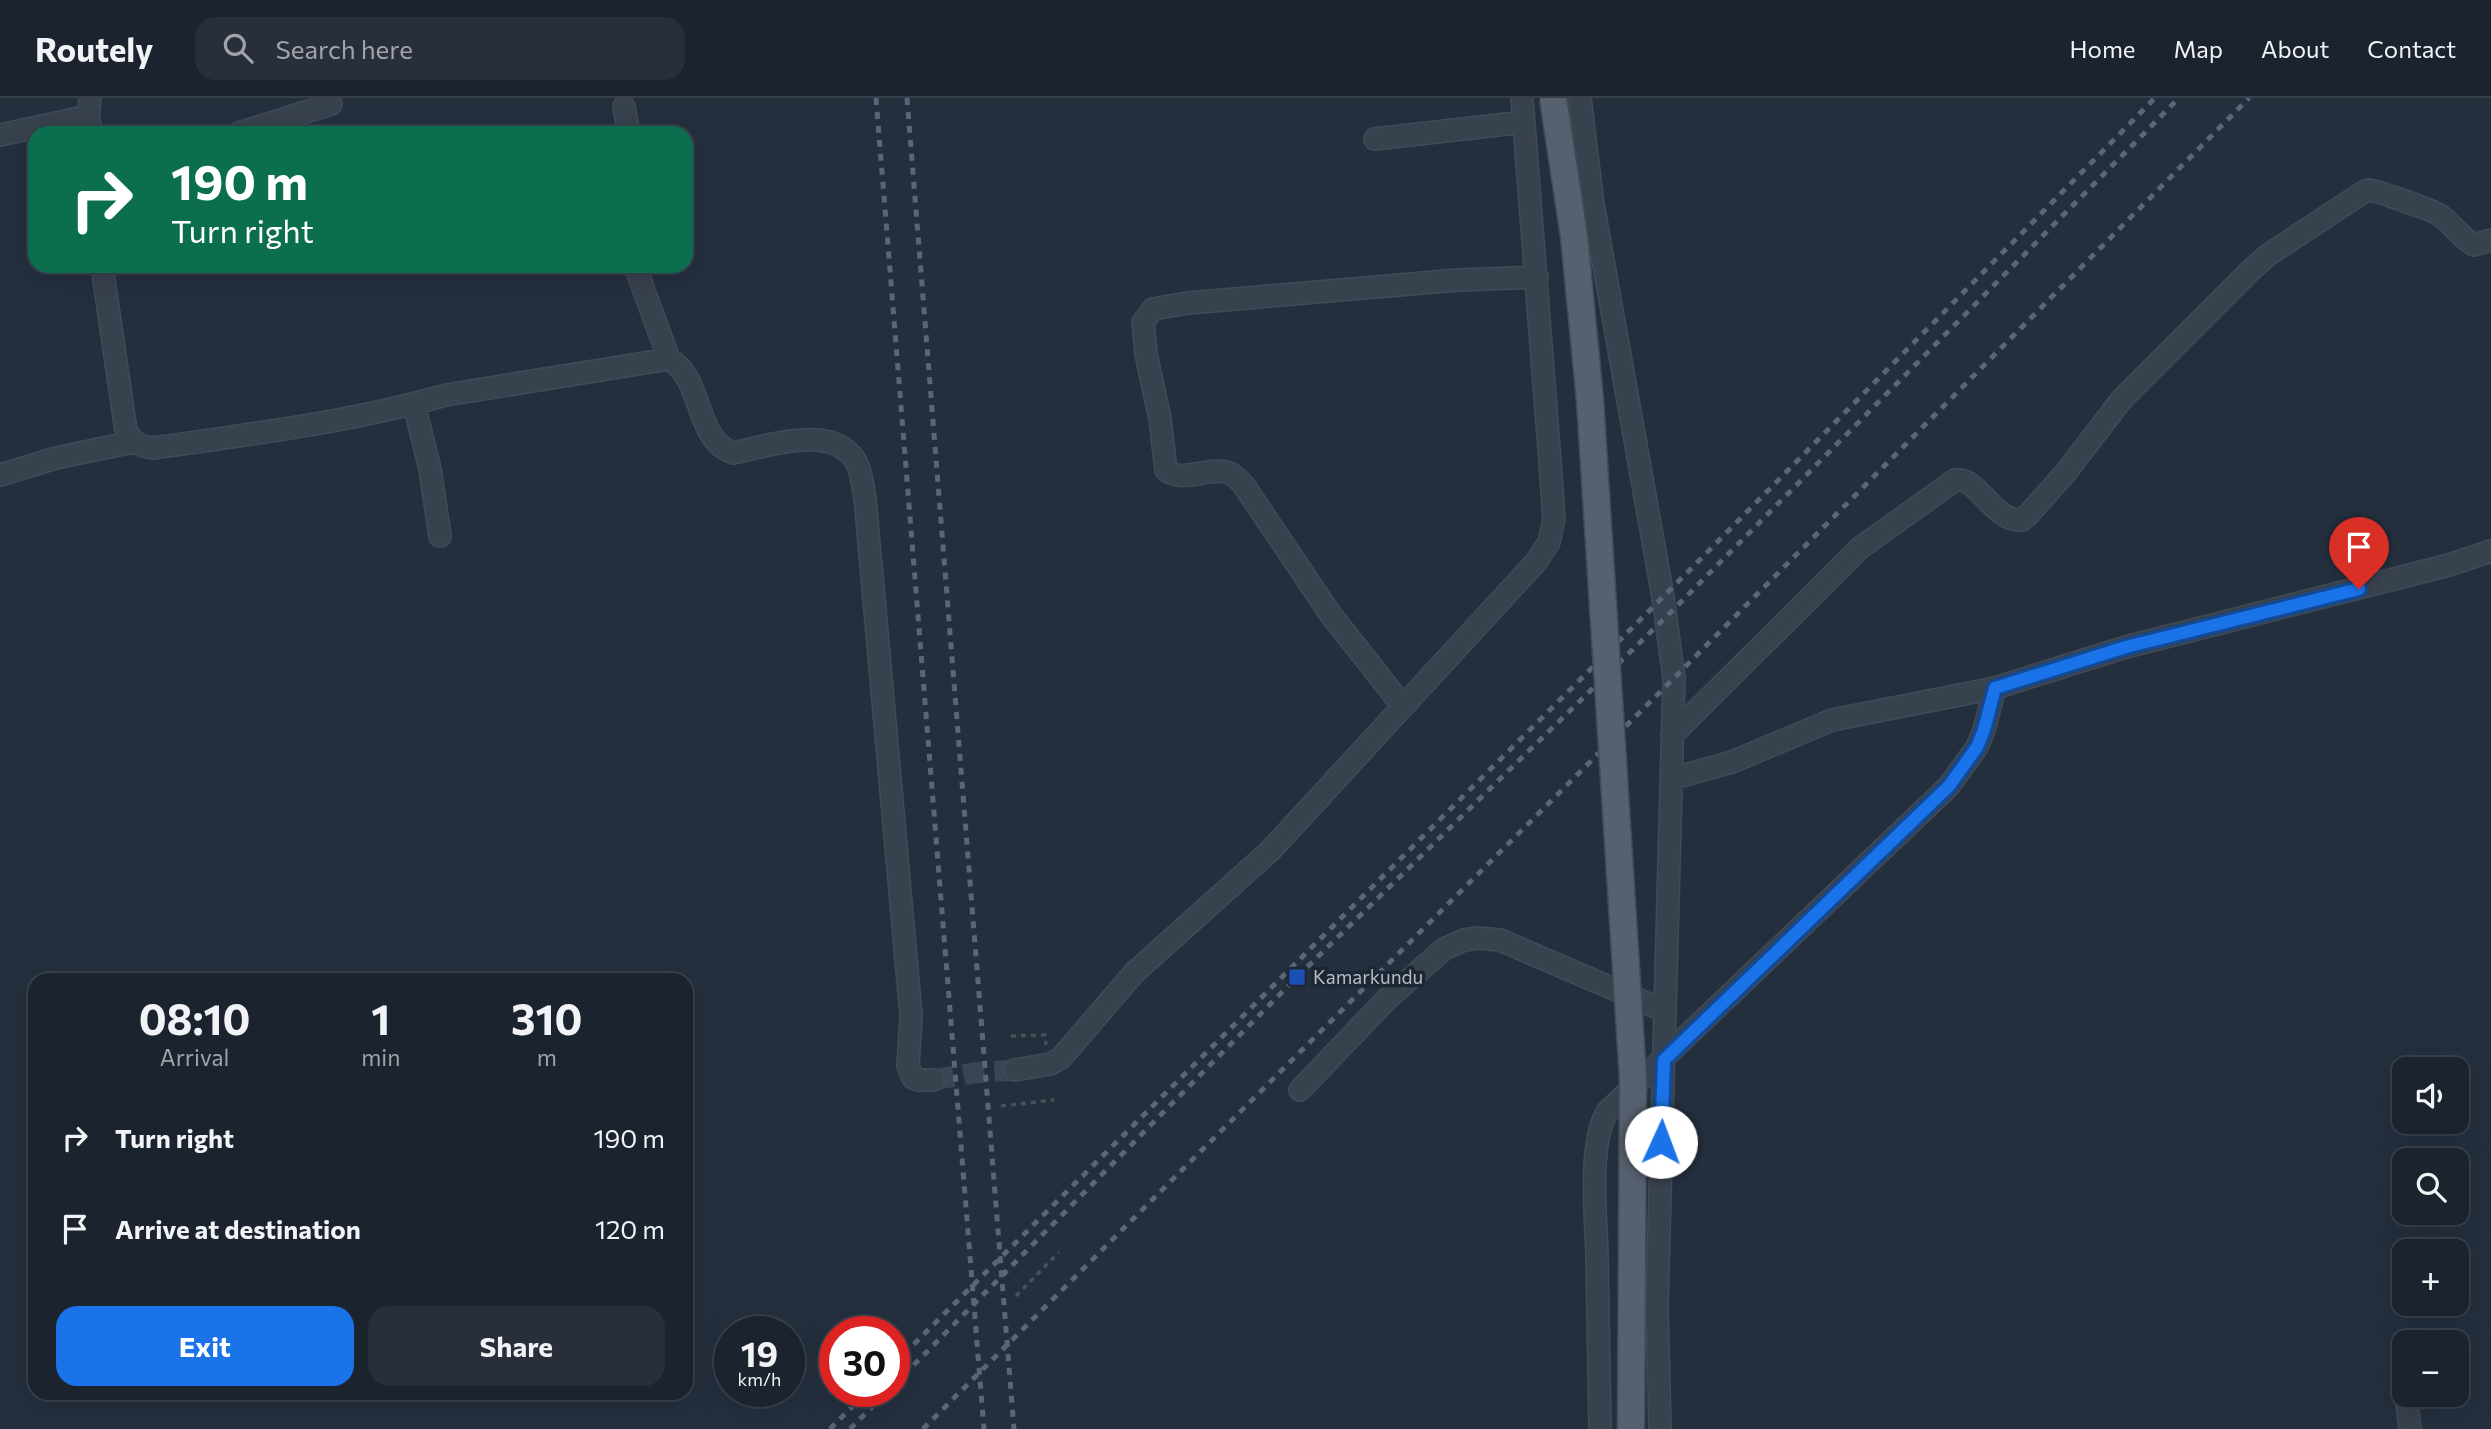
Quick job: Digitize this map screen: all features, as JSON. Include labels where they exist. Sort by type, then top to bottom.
[{"type":"main road","points":[[1553,98],[1574,236],[1589,387],[1630,1024],[1633,1078],[1631,1429]]},
{"type":"street","points":[[90,98],[91,126]]},
{"type":"street","points":[[1015,1070],[1050,1065],[1061,1058],[1134,973],[1270,851],[1536,562],[1549,542],[1554,519],[1522,98]]},
{"type":"street","points":[[1580,98],[1593,204],[1666,617],[1674,678],[1657,1306],[1660,1429]]},
{"type":"street","points":[[261,126],[331,104]]},
{"type":"street","points":[[624,107],[628,126]]},
{"type":"street","points":[[42,126],[79,118],[90,126]]},
{"type":"street","points":[[1375,139],[1524,122]]},
{"type":"street","points":[[0,135],[28,129]]},
{"type":"street","points":[[1672,735],[1860,548],[1955,480],[1966,481],[2008,518],[2022,520],[2067,471],[2122,399],[2251,270],[2268,254],[2359,195],[2369,190],[2378,191],[2404,202],[2430,208],[2474,245],[2491,240]]},
{"type":"street","points":[[103,273],[126,431],[139,446],[153,448],[316,425],[460,392],[669,359]]},
{"type":"street","points":[[638,273],[669,359],[686,374],[713,439],[721,449],[733,453],[810,439],[829,440],[846,449],[858,466],[865,498],[909,1002],[908,1066],[913,1077],[933,1080]]},
{"type":"street","points":[[1402,705],[1331,615],[1245,487],[1233,475],[1222,471],[1174,475],[1166,470],[1143,322],[1153,309],[1188,303],[1458,280],[1537,277]]},
{"type":"street","points":[[414,404],[430,469],[440,536]]},
{"type":"street","points":[[0,475],[56,458],[133,442]]},
{"type":"street","points":[[1671,779],[1732,762],[1832,720],[1995,688],[2126,647],[2449,565],[2491,551]]},
{"type":"street","points":[[1600,1429],[1597,1138],[1607,1112],[1949,786],[1977,747],[1995,688]]},
{"type":"street","points":[[1300,1090],[1387,999],[1444,950],[1464,940],[1500,940],[1665,1011]]},
{"type":"street","points":[[2407,1407],[2410,1429]]},
{"type":"path","points":[[1011,1036],[1045,1035],[1047,1052]]},
{"type":"path","points":[[1001,1106],[1054,1100]]},
{"type":"path","points":[[1016,1296],[1059,1252]]},
{"type":"tunnel","points":[[933,1080],[973,1073],[1015,1070]]},
{"type":"railway","points":[[876,98],[984,1429]]},
{"type":"railway","points":[[907,98],[1014,1429]]},
{"type":"railway","points":[[910,1348],[1663,597],[2155,98]]},
{"type":"railway","points":[[910,1369],[1297,977],[1666,617],[2179,98]]},
{"type":"railway","points":[[923,1429],[2249,98]]},
{"type":"railway","points":[[830,1429],[852,1407]]},
{"type":"railway","points":[[850,1429],[872,1407]]},
{"type":"place","name":"Kamarkundu","points":[[1297,977]]},
{"type":"route","points":[[1661,1142],[1664,1060],[1949,786],[1977,747],[1995,688],[2126,647],[2359,589]]}]
